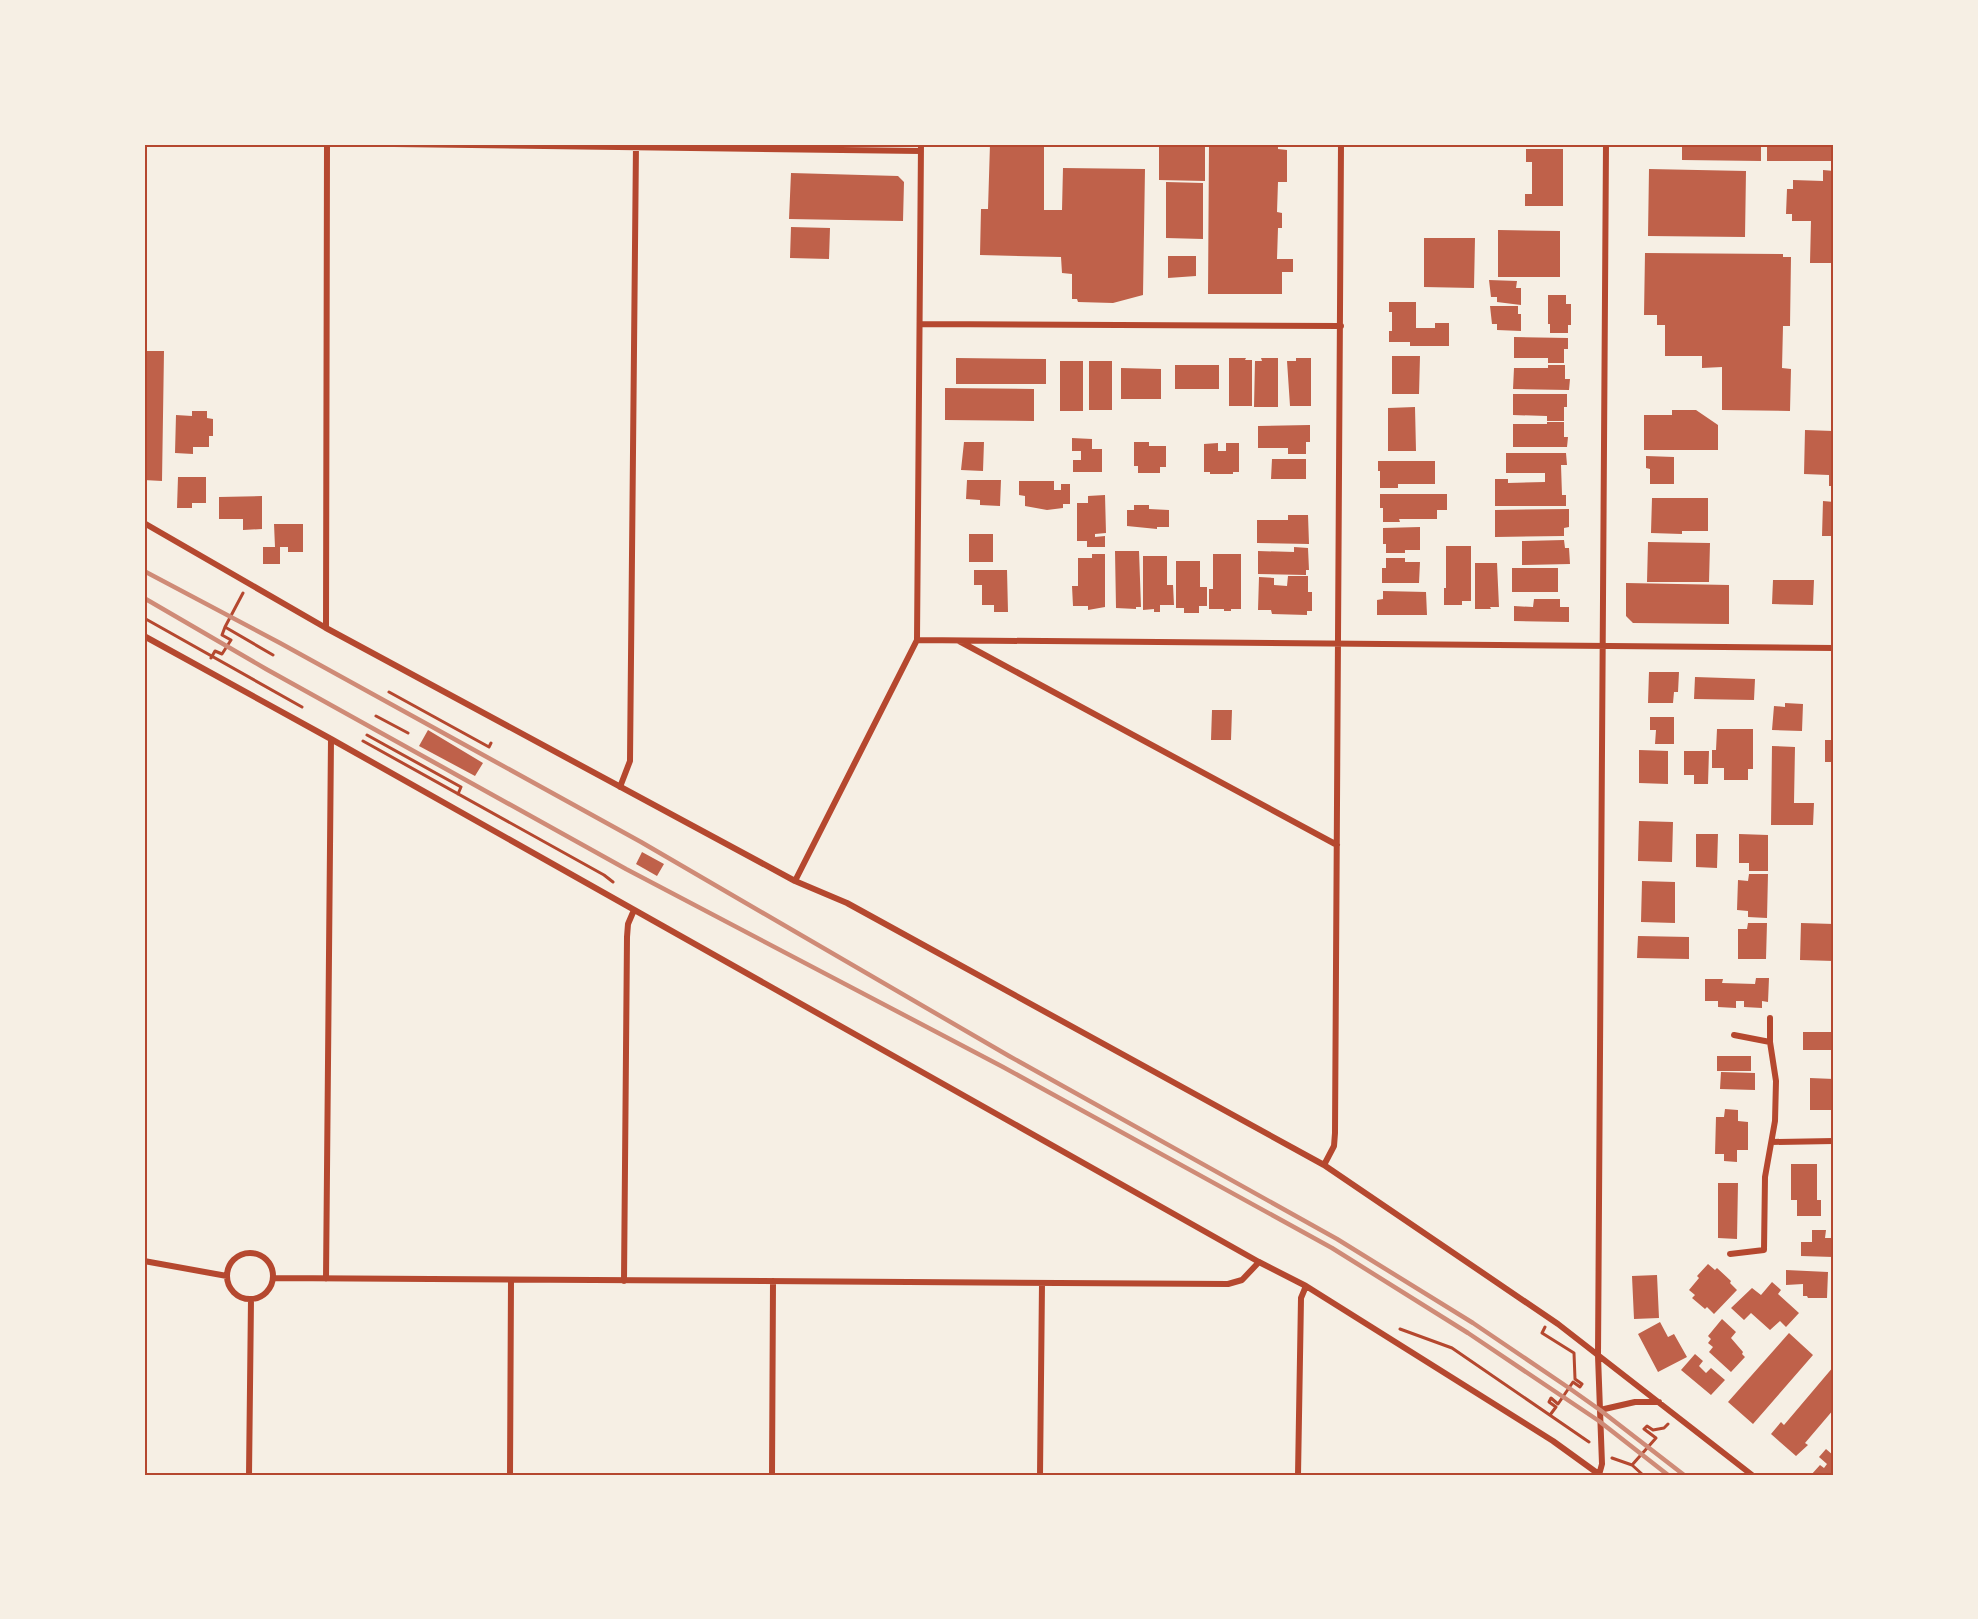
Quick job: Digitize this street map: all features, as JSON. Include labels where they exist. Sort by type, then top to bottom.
[{"type":"street","points":[[326,628],[327,144]]},
{"type":"street","points":[[394,144],[921,148],[917,640],[795,881]]},
{"type":"street","points":[[1324,1166],[1334,1146],[1335,1133],[1341,144]]},
{"type":"street","points":[[144,636],[1259,1262],[1306,1286],[1553,1441],[1600,1475],[1602,1464],[1598,1356],[1606,144]]},
{"type":"street","points":[[620,787],[630,761],[636,146]]},
{"type":"street","points":[[920,324],[1341,326]]},
{"type":"street","points":[[144,523],[326,628],[795,881],[847,903],[1324,1166],[1550,1318],[1752,1475]]},
{"type":"street","points":[[917,640],[1834,648]]},
{"type":"street","points":[[958,640],[1336,845]]},
{"type":"street","points":[[326,1279],[331,739]]},
{"type":"street","points":[[624,1281],[627,937],[628,924],[634,910]]},
{"type":"street","points":[[1730,1254],[1764,1250],[1765,1177],[1776,1121],[1776,1081],[1770,1042],[1770,1018]]},
{"type":"street","points":[[1734,1035],[1770,1042]]},
{"type":"street","points":[[1772,1142],[1834,1141]]},
{"type":"street","points":[[251,1253],[262,1256],[268,1262],[272,1268],[273,1278],[265,1294],[251,1299],[242,1298],[234,1293],[227,1276],[233,1261],[243,1254],[251,1253]]},
{"type":"street","points":[[144,1261],[227,1276]]},
{"type":"street","points":[[273,1278],[1228,1284],[1242,1280],[1259,1262]]},
{"type":"street","points":[[510,1475],[511,1280]]},
{"type":"street","points":[[772,1475],[773,1281]]},
{"type":"street","points":[[1040,1475],[1042,1283]]},
{"type":"street","points":[[1298,1475],[1301,1298],[1306,1286]]},
{"type":"street","points":[[249,1475],[251,1299]]},
{"type":"street","points":[[1600,1410],[1635,1402],[1659,1402]]},
{"type":"path","points":[[206,670],[215,651],[222,654],[231,640],[222,635],[248,583]]},
{"type":"path","points":[[225,627],[273,655]]},
{"type":"path","points":[[389,692],[489,747],[491,743]]},
{"type":"path","points":[[379,711],[376,716],[408,733]]},
{"type":"path","points":[[367,735],[461,787],[458,794]]},
{"type":"path","points":[[1550,1318],[1542,1333],[1574,1353],[1575,1379],[1582,1384],[1580,1387],[1573,1382],[1558,1404],[1551,1398],[1549,1402],[1556,1407],[1550,1415]]},
{"type":"path","points":[[1632,1466],[1656,1438],[1644,1430],[1647,1426],[1653,1430],[1664,1428],[1676,1415]]},
{"type":"path","points":[[1616,1460],[1632,1466],[1643,1475]]},
{"type":"building","points":[[990,144],[1044,144],[1044,210],[1062,210],[1063,168],[1145,169],[1143,295],[1113,303],[1078,302],[1077,299],[1072,299],[1072,274],[1062,273],[1061,257],[980,255],[981,209],[988,209]]},
{"type":"building","points":[[1159,144],[1205,144],[1205,181],[1159,180]]},
{"type":"building","points":[[1209,144],[1278,144],[1278,149],[1287,150],[1287,182],[1278,182],[1277,212],[1282,213],[1282,228],[1278,228],[1277,259],[1293,259],[1293,272],[1282,272],[1282,294],[1208,294]]},
{"type":"building","points":[[1682,144],[1761,144],[1761,161],[1682,160]]},
{"type":"building","points":[[1767,144],[1832,144],[1832,161],[1767,161]]},
{"type":"building","points":[[1526,149],[1563,149],[1563,206],[1525,206],[1525,194],[1532,194],[1532,162],[1526,162]]},
{"type":"building","points":[[1649,169],[1746,171],[1745,237],[1648,236]]},
{"type":"building","points":[[1823,170],[1834,171],[1834,263],[1810,263],[1811,221],[1792,221],[1792,214],[1786,214],[1787,189],[1793,189],[1793,180],[1823,181]]},
{"type":"building","points":[[791,173],[898,176],[904,182],[903,221],[789,219]]},
{"type":"building","points":[[1166,182],[1203,183],[1203,239],[1166,238]]},
{"type":"building","points":[[791,227],[830,228],[829,259],[790,258]]},
{"type":"building","points":[[1498,230],[1560,231],[1560,277],[1498,277]]},
{"type":"building","points":[[1424,238],[1475,238],[1474,288],[1424,287]]},
{"type":"building","points":[[1645,253],[1783,254],[1783,257],[1791,257],[1790,326],[1783,326],[1782,368],[1791,369],[1790,411],[1722,410],[1722,367],[1702,368],[1702,356],[1665,356],[1665,325],[1657,325],[1657,315],[1644,315]]},
{"type":"building","points":[[1168,256],[1196,256],[1196,276],[1168,278]]},
{"type":"building","points":[[1489,280],[1517,281],[1516,288],[1521,288],[1521,305],[1497,302],[1497,297],[1491,297]]},
{"type":"building","points":[[1548,295],[1566,295],[1566,304],[1571,304],[1571,325],[1568,325],[1568,333],[1550,333]]},
{"type":"building","points":[[1389,302],[1416,302],[1416,328],[1435,328],[1435,323],[1449,323],[1449,346],[1410,346],[1410,342],[1389,342],[1389,331],[1392,331],[1392,312],[1389,312]]},
{"type":"building","points":[[1490,306],[1518,306],[1518,314],[1521,314],[1521,331],[1497,330],[1497,324],[1492,324]]},
{"type":"building","points":[[1514,337],[1568,338],[1568,349],[1564,349],[1564,363],[1548,363],[1548,358],[1514,358]]},
{"type":"building","points":[[144,351],[164,351],[162,481],[144,480]]},
{"type":"building","points":[[1392,356],[1420,356],[1419,394],[1392,394]]},
{"type":"building","points":[[956,358],[1046,359],[1046,384],[956,384]]},
{"type":"building","points":[[1229,358],[1252,360],[1252,406],[1229,406]]},
{"type":"building","points":[[1261,358],[1278,358],[1278,407],[1254,407],[1255,361],[1262,361]]},
{"type":"building","points":[[1296,358],[1311,358],[1311,406],[1290,406],[1287,361],[1296,361]]},
{"type":"building","points":[[1060,361],[1083,361],[1083,411],[1060,411]]},
{"type":"building","points":[[1089,361],[1112,361],[1112,410],[1089,410]]},
{"type":"building","points":[[1175,365],[1219,365],[1219,389],[1175,389]]},
{"type":"building","points":[[1548,365],[1565,365],[1565,379],[1570,379],[1569,390],[1513,389],[1514,368],[1548,368]]},
{"type":"building","points":[[1121,368],[1161,369],[1161,399],[1121,399]]},
{"type":"building","points":[[945,388],[1034,389],[1034,421],[945,420]]},
{"type":"building","points":[[1513,394],[1567,394],[1564,421],[1547,421],[1547,416],[1513,415]]},
{"type":"building","points":[[1415,407],[1416,451],[1388,451],[1388,408]]},
{"type":"building","points":[[1672,410],[1696,410],[1718,425],[1718,450],[1644,450],[1644,415],[1672,415]]},
{"type":"building","points":[[192,411],[207,411],[207,418],[213,419],[213,436],[209,436],[209,447],[193,447],[193,454],[175,453],[176,415],[192,416]]},
{"type":"building","points":[[1547,422],[1564,422],[1564,437],[1568,437],[1567,447],[1513,447],[1513,424],[1547,424]]},
{"type":"building","points":[[1310,425],[1310,442],[1306,442],[1306,454],[1288,454],[1288,448],[1258,448],[1258,426]]},
{"type":"building","points":[[1805,430],[1833,431],[1834,486],[1829,486],[1829,475],[1804,474]]},
{"type":"building","points":[[1072,438],[1092,439],[1092,449],[1102,449],[1102,472],[1073,472],[1073,460],[1081,460],[1081,451],[1072,451]]},
{"type":"building","points":[[964,442],[984,442],[983,471],[961,470]]},
{"type":"building","points":[[1134,442],[1149,442],[1149,446],[1166,446],[1166,467],[1160,467],[1160,473],[1138,473],[1138,466],[1134,466]]},
{"type":"building","points":[[1218,443],[1218,451],[1226,451],[1226,443],[1239,443],[1239,472],[1210,474],[1210,472],[1204,472],[1204,444]]},
{"type":"building","points":[[1506,453],[1566,453],[1567,465],[1561,465],[1562,495],[1566,495],[1566,506],[1495,506],[1495,479],[1508,479],[1508,483],[1545,482],[1545,473],[1506,473]]},
{"type":"building","points":[[1646,456],[1674,457],[1674,484],[1650,484],[1650,469],[1646,468]]},
{"type":"building","points":[[1272,459],[1306,459],[1306,479],[1271,479]]},
{"type":"building","points":[[1378,461],[1435,461],[1435,484],[1398,484],[1398,488],[1380,488]]},
{"type":"building","points":[[178,477],[206,477],[206,503],[192,503],[192,508],[177,508]]},
{"type":"building","points":[[967,480],[1001,480],[1000,506],[980,505],[980,500],[966,499]]},
{"type":"building","points":[[1019,481],[1054,481],[1054,490],[1061,490],[1061,484],[1070,484],[1070,504],[1063,504],[1063,508],[1047,510],[1025,506],[1025,496],[1019,495]]},
{"type":"building","points":[[1380,494],[1447,494],[1447,510],[1437,510],[1437,519],[1399,519],[1400,522],[1383,522]]},
{"type":"building","points":[[1105,495],[1106,533],[1095,534],[1095,537],[1105,536],[1105,547],[1087,547],[1087,541],[1077,541],[1077,503],[1088,503],[1088,496]]},
{"type":"building","points":[[262,496],[262,529],[243,530],[243,519],[219,519],[219,497]]},
{"type":"building","points":[[1652,498],[1708,498],[1708,531],[1682,531],[1682,534],[1651,533]]},
{"type":"building","points":[[1823,501],[1834,502],[1834,536],[1822,536]]},
{"type":"building","points":[[1134,505],[1149,505],[1149,509],[1169,510],[1169,527],[1157,527],[1157,529],[1127,526],[1127,510],[1134,510]]},
{"type":"building","points":[[1569,509],[1569,527],[1564,528],[1564,536],[1495,537],[1495,510]]},
{"type":"building","points":[[1288,515],[1308,515],[1309,544],[1257,543],[1257,520],[1288,520]]},
{"type":"building","points":[[274,524],[303,524],[303,552],[288,552],[288,547],[280,547],[280,564],[263,564],[263,547],[275,547]]},
{"type":"building","points":[[1420,527],[1420,550],[1386,553],[1386,544],[1383,544],[1383,528]]},
{"type":"building","points":[[969,534],[993,534],[993,562],[969,562]]},
{"type":"building","points":[[1564,540],[1565,548],[1569,548],[1570,564],[1522,565],[1522,541]]},
{"type":"building","points":[[1648,542],[1710,543],[1709,582],[1647,582]]},
{"type":"building","points":[[1446,546],[1471,546],[1471,601],[1462,601],[1462,605],[1444,605]]},
{"type":"building","points":[[1294,547],[1308,548],[1309,570],[1306,570],[1306,575],[1258,574],[1258,551],[1294,552]]},
{"type":"building","points":[[1115,551],[1139,551],[1141,607],[1116,608]]},
{"type":"building","points":[[1092,554],[1105,554],[1105,607],[1088,610],[1088,606],[1073,606],[1072,586],[1078,586],[1078,558],[1092,558]]},
{"type":"building","points":[[1213,554],[1241,554],[1241,609],[1224,611],[1224,609],[1209,609],[1209,589],[1213,589]]},
{"type":"building","points":[[1143,556],[1167,556],[1167,585],[1173,585],[1174,605],[1160,605],[1160,612],[1154,612],[1154,609],[1143,610]]},
{"type":"building","points":[[1386,558],[1405,558],[1405,562],[1420,562],[1419,583],[1382,583],[1382,568],[1386,568]]},
{"type":"building","points":[[1176,561],[1200,561],[1200,587],[1207,587],[1207,606],[1199,606],[1199,613],[1184,613],[1184,608],[1176,608]]},
{"type":"building","points":[[1475,563],[1497,563],[1499,607],[1475,609]]},
{"type":"building","points":[[1512,568],[1558,568],[1558,592],[1512,592]]},
{"type":"building","points":[[974,570],[1007,570],[1008,612],[994,612],[994,605],[982,605],[982,585],[974,585]]},
{"type":"building","points":[[1288,576],[1308,576],[1308,592],[1312,592],[1312,611],[1307,611],[1307,615],[1272,614],[1271,610],[1258,610],[1259,577],[1274,578],[1274,585],[1287,586]]},
{"type":"building","points":[[1773,580],[1814,580],[1813,605],[1772,604]]},
{"type":"building","points":[[1626,583],[1729,585],[1729,624],[1633,623],[1626,616]]},
{"type":"building","points":[[1383,591],[1426,592],[1427,615],[1377,615],[1377,600],[1383,599]]},
{"type":"building","points":[[1534,599],[1560,599],[1560,607],[1569,607],[1569,622],[1514,621],[1514,606],[1533,607]]},
{"type":"building","points":[[1649,672],[1679,672],[1678,692],[1674,692],[1673,703],[1648,703]]},
{"type":"building","points":[[1695,677],[1755,679],[1754,700],[1694,699]]},
{"type":"building","points":[[1785,703],[1803,704],[1802,731],[1772,730],[1774,706],[1785,707]]},
{"type":"building","points":[[1212,710],[1232,710],[1231,740],[1211,740]]},
{"type":"building","points":[[1650,717],[1674,717],[1674,744],[1655,744],[1656,730],[1650,730]]},
{"type":"building","points":[[1717,729],[1753,729],[1753,769],[1748,769],[1748,780],[1724,780],[1724,768],[1712,768],[1712,750],[1716,750]]},
{"type":"building","points":[[428,730],[483,763],[475,776],[419,746]]},
{"type":"building","points":[[1825,740],[1834,740],[1834,762],[1825,762]]},
{"type":"building","points":[[1772,746],[1795,747],[1794,803],[1814,803],[1813,825],[1771,825]]},
{"type":"building","points":[[1639,750],[1668,751],[1668,784],[1639,783]]},
{"type":"building","points":[[1684,751],[1709,751],[1708,784],[1694,784],[1694,775],[1684,775]]},
{"type":"building","points":[[1639,821],[1673,822],[1672,862],[1638,861]]},
{"type":"building","points":[[1696,834],[1718,834],[1717,868],[1696,867]]},
{"type":"building","points":[[1739,834],[1768,835],[1768,871],[1749,871],[1749,863],[1739,863]]},
{"type":"building","points":[[642,852],[664,864],[657,876],[636,864]]},
{"type":"building","points":[[1749,874],[1768,874],[1767,918],[1748,917],[1748,911],[1737,910],[1738,880],[1748,881]]},
{"type":"building","points":[[1642,881],[1675,882],[1675,923],[1641,922]]},
{"type":"building","points":[[1748,923],[1767,923],[1766,959],[1738,959],[1738,929],[1747,929]]},
{"type":"building","points":[[1801,923],[1834,924],[1834,961],[1800,960]]},
{"type":"building","points":[[1638,936],[1689,937],[1689,959],[1637,958]]},
{"type":"building","points":[[1756,978],[1769,978],[1768,1002],[1762,1001],[1762,1008],[1744,1007],[1744,1001],[1736,1001],[1736,1008],[1718,1007],[1718,1001],[1705,1001],[1705,979],[1723,979],[1722,983],[1755,984]]},
{"type":"building","points":[[1803,1032],[1834,1032],[1834,1050],[1803,1050]]},
{"type":"building","points":[[1717,1056],[1751,1056],[1751,1071],[1717,1071]]},
{"type":"building","points":[[1721,1072],[1755,1073],[1755,1090],[1720,1089]]},
{"type":"building","points":[[1810,1078],[1834,1079],[1834,1110],[1810,1110]]},
{"type":"building","points":[[1725,1109],[1738,1110],[1738,1121],[1748,1122],[1748,1150],[1737,1150],[1737,1162],[1724,1161],[1724,1154],[1715,1154],[1716,1117],[1724,1117]]},
{"type":"building","points":[[1791,1164],[1817,1164],[1817,1200],[1821,1200],[1821,1216],[1797,1216],[1797,1200],[1791,1200]]},
{"type":"building","points":[[1718,1183],[1738,1183],[1737,1239],[1718,1238]]},
{"type":"building","points":[[1812,1230],[1826,1230],[1825,1238],[1833,1238],[1833,1257],[1801,1256],[1801,1242],[1812,1242]]},
{"type":"building","points":[[1708,1264],[1715,1270],[1717,1268],[1737,1290],[1714,1314],[1692,1298],[1695,1295],[1689,1290],[1699,1278],[1697,1276]]},
{"type":"building","points":[[1786,1270],[1828,1272],[1827,1298],[1803,1296],[1803,1284],[1786,1285]]},
{"type":"building","points":[[1657,1275],[1659,1318],[1634,1319],[1632,1276]]},
{"type":"building","points":[[1772,1282],[1781,1290],[1778,1294],[1799,1313],[1786,1327],[1780,1321],[1770,1330],[1751,1313],[1744,1320],[1731,1308],[1752,1288],[1761,1295]]},
{"type":"building","points":[[1722,1319],[1736,1332],[1731,1338],[1745,1357],[1731,1372],[1709,1352],[1713,1347],[1708,1343],[1711,1339],[1708,1336]]},
{"type":"building","points":[[1660,1322],[1668,1337],[1674,1334],[1687,1357],[1658,1372],[1638,1334]]},
{"type":"building","points":[[1789,1333],[1813,1355],[1753,1424],[1728,1402]]},
{"type":"building","points":[[1695,1354],[1703,1361],[1699,1366],[1706,1373],[1711,1368],[1725,1380],[1711,1395],[1681,1370]]},
{"type":"building","points":[[1834,1366],[1834,1409],[1805,1443],[1808,1445],[1796,1456],[1771,1434],[1781,1422],[1784,1425]]},
{"type":"building","points":[[1826,1449],[1834,1456],[1834,1475],[1811,1475],[1820,1465],[1824,1468],[1827,1464],[1819,1457]]},
{"type":"railway","points":[[144,571],[280,643],[641,842],[1009,1056],[1337,1239],[1473,1323],[1569,1388],[1684,1475]]},
{"type":"railway","points":[[144,598],[266,669],[626,869],[1003,1067],[1332,1248],[1468,1333],[1599,1421],[1668,1475]]}]
